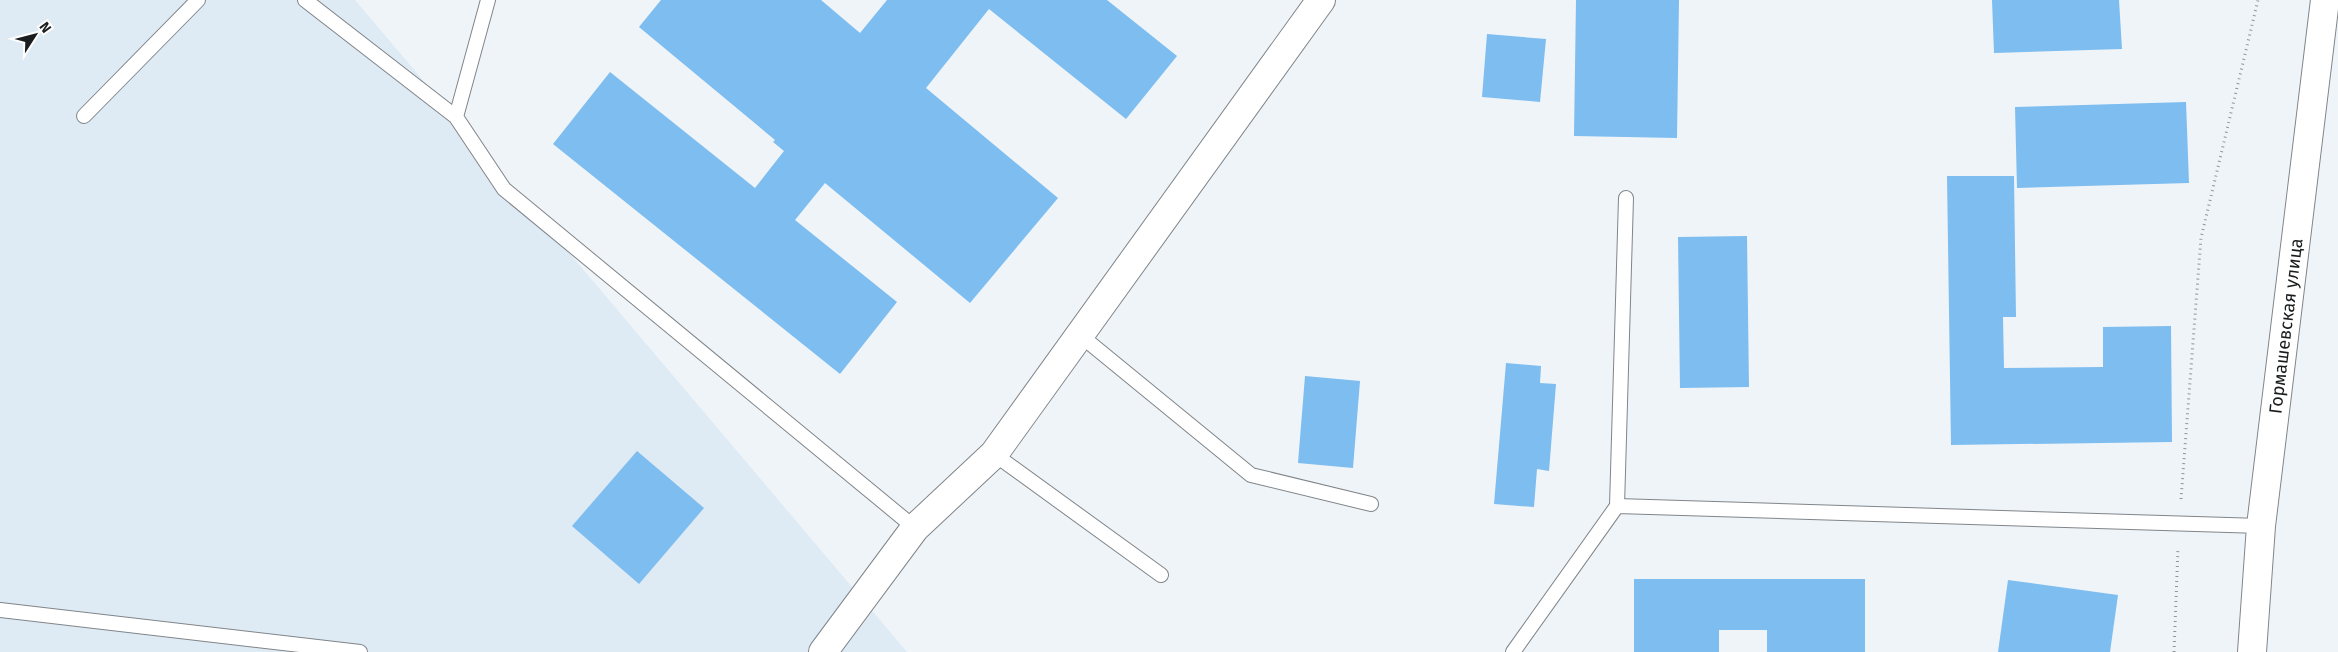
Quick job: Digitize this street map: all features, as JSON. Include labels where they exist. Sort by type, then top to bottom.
[{"type":"street","points":[[823,652],[915,528],[994,454],[1321,0]]},
{"type":"street","name":"Гормашевская улица","points":[[2252,652],[2261,526],[2325,0]]},
{"type":"lane","points":[[84,116],[198,0]]},
{"type":"lane","points":[[305,0],[456,117],[504,189],[915,528]]},
{"type":"lane","points":[[456,117],[488,0]]},
{"type":"lane","points":[[1513,652],[1617,506],[1626,198]]},
{"type":"lane","points":[[1080,335],[1251,475],[1371,504]]},
{"type":"lane","points":[[994,454],[1161,575]]},
{"type":"lane","points":[[1617,506],[2261,526]]},
{"type":"lane","points":[[0,610],[360,652]]},
{"type":"path","points":[[2174,652],[2179,524],[2201,238],[2258,0]]},
{"type":"shaded area","points":[[0,0],[355,0],[907,652],[0,652]]},
{"type":"building","points":[[661,0],[821,0],[860,33],[887,0],[1107,0],[1177,56],[1126,119],[989,9],[926,88],[1058,198],[970,303],[825,183],[795,220],[897,302],[840,374],[553,144],[610,72],[755,188],[784,151],[773,142],[775,140],[639,27]]},
{"type":"building","points":[[1576,0],[1679,0],[1677,138],[1574,136]]},
{"type":"building","points":[[1992,0],[2119,0],[2122,49],[1994,53]]},
{"type":"building","points":[[1487,34],[1546,39],[1540,102],[1482,97]]},
{"type":"building","points":[[2186,102],[2189,183],[2017,188],[2015,107]]},
{"type":"building","points":[[1947,176],[2014,176],[2016,317],[2003,317],[2004,368],[2103,367],[2103,327],[2171,326],[2172,442],[1951,445]]},
{"type":"building","points":[[1747,236],[1749,387],[1680,388],[1678,237]]},
{"type":"building","points":[[1506,363],[1541,366],[1540,383],[1556,384],[1549,471],[1537,469],[1534,507],[1494,504]]},
{"type":"building","points":[[1305,376],[1360,381],[1353,468],[1298,463]]},
{"type":"building","points":[[637,451],[704,508],[639,584],[572,526]]},
{"type":"building","points":[[1634,579],[1865,579],[1865,652],[1767,652],[1767,630],[1719,630],[1719,652],[1634,652]]},
{"type":"building","points":[[2008,580],[2118,595],[2110,652],[1998,652]]}]
